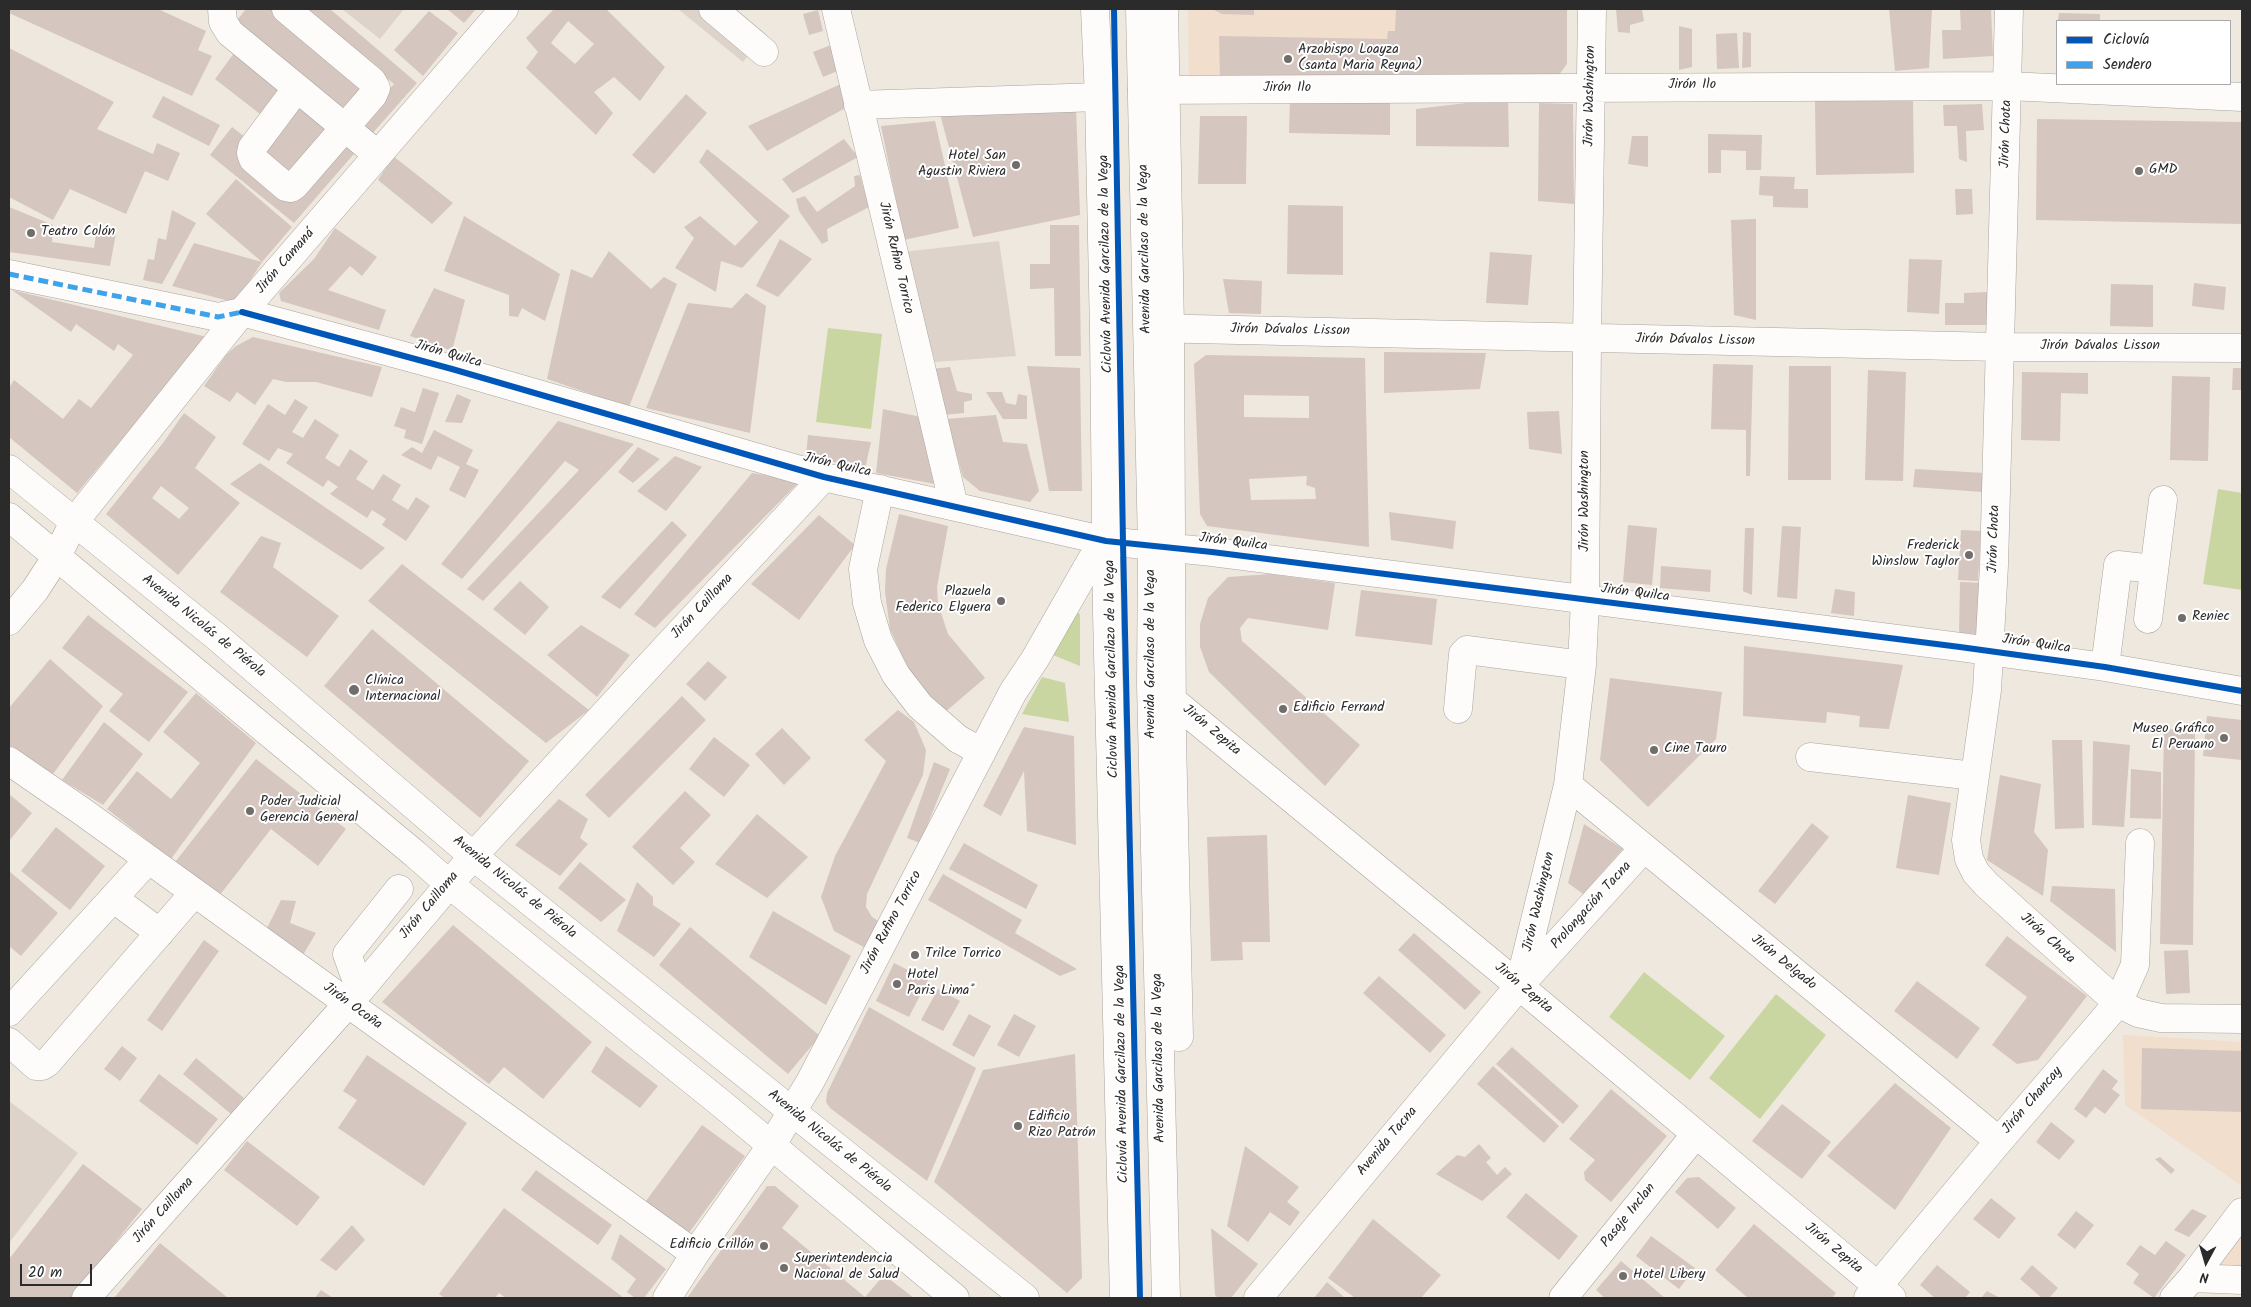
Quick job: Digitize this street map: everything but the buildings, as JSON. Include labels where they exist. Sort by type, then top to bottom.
[{"type":"street","points":[[222,9],[223,22],[230,34],[378,155]]},
{"type":"street","points":[[286,9],[372,81],[376,88],[373,95],[295,185],[290,188],[286,187],[253,159],[251,153],[252,148],[297,88]]},
{"type":"street","name":"Jirón Camaná","points":[[9,621],[35,590],[57,556],[74,522],[242,312],[504,9]]},
{"type":"street","points":[[712,9],[764,52]]},
{"type":"street","name":"Jirón Rufino Torrico","points":[[836,9],[954,506]]},
{"type":"street","points":[[1095,9],[1099,97],[1106,541],[1124,1298]]},
{"type":"street","name":"Avenida Garcilaso de la Vega","points":[[1140,9],[1154,90]]},
{"type":"street","name":"Avenida Garcilaso de la Vega","points":[[1164,9],[1154,90],[1162,547],[1161,690],[1166,1298]]},
{"type":"street","name":"Jirón Washington","points":[[1519,986],[1568,785],[1582,664],[1585,600],[1592,9]]},
{"type":"street","name":"Jirón Chota","points":[[2009,9],[1990,651],[1987,690],[1966,840],[1969,859],[1976,873],[1987,885],[2118,1003]]},
{"type":"street","name":"Jirón Ilo","points":[[1154,90],[1591,86],[2008,86],[2242,97]]},
{"type":"street","points":[[858,105],[1099,97]]},
{"type":"street","name":"Jirón Quilca","points":[[9,274],[218,317],[242,312],[452,369],[824,477],[1106,541],[1990,651],[2105,667],[2242,691]]},
{"type":"street","name":"Jirón Dávalos Lisson","points":[[1159,328],[2000,346],[2242,348]]},
{"type":"street","name":"Avenida Nicolás de Piérola","points":[[9,469],[217,637],[473,856],[1025,1298]]},
{"type":"street","name":"Jirón Cailloma","points":[[86,1298],[353,997],[473,856],[824,477]]},
{"type":"street","points":[[880,489],[864,569],[868,603],[878,640],[896,675],[920,706],[958,738],[982,752]]},
{"type":"street","points":[[2148,619],[2163,500]]},
{"type":"street","points":[[9,517],[449,884],[955,1298]]},
{"type":"street","name":"Jirón Rufino Torrico","points":[[667,1298],[695,1254],[771,1146],[810,1082],[1013,692],[1035,658],[1092,559],[1106,541]]},
{"type":"street","points":[[2105,667],[2118,565],[2154,569]]},
{"type":"street","points":[[1458,709],[1463,654],[1467,650],[1582,664]]},
{"type":"street","name":"Avenida Garcilaso de la Vega","points":[[1161,690],[1185,1298]]},
{"type":"street","name":"Jirón Zepita","points":[[1161,690],[1696,1134],[1879,1294]]},
{"type":"street","points":[[1810,757],[1974,776]]},
{"type":"street","name":"Jirón Ocoña","points":[[9,761],[194,893],[353,997],[695,1254]]},
{"type":"street","name":"Jirón Delgado","points":[[1568,785],[1999,1141]]},
{"type":"street","name":"Jirón Chancay","points":[[1879,1294],[1999,1141],[2118,1003],[2135,965],[2140,843]]},
{"type":"street","name":"Prolongación Tacna","points":[[1519,986],[1644,848]]},
{"type":"street","points":[[9,1012],[148,860]]},
{"type":"street","points":[[353,997],[347,954],[398,889]]},
{"type":"street","points":[[9,1042],[36,1066],[42,1066],[47,1063],[194,893]]},
{"type":"street","points":[[113,898],[160,933]]},
{"type":"street","name":"Avenida Tacna","points":[[1258,1298],[1519,986]]},
{"type":"street","points":[[2118,1003],[2138,1013],[2161,1018],[2242,1019]]},
{"type":"street","name":"Pasaje Inclan","points":[[1563,1298],[1696,1134]]},
{"type":"street","points":[[2183,1288],[2242,1212]]},
{"type":"street","points":[[2183,1288],[2242,1280]]},
{"type":"shaded area","points":[[342,9],[404,9],[380,39]]},
{"type":"shaded area","points":[[678,9],[736,9],[766,34],[743,62]]},
{"type":"shaded area","name":"Arzobispo Loayza (santa Maria Reyna)","points":[[1188,9],[1421,9],[1420,32],[1388,32],[1386,78],[1189,80]]},
{"type":"shaded area","points":[[999,241],[1016,356],[935,362],[903,252]]},
{"type":"shaded area","points":[[2123,1035],[2242,1042],[2242,1186],[2125,1105]]},
{"type":"shaded area","points":[[9,1101],[78,1153],[9,1243]]},
{"type":"shaded area","points":[[2242,1229],[2242,1269],[2215,1267]]},
{"type":"green space","points":[[828,328],[882,334],[871,429],[816,422]]},
{"type":"green space","points":[[2218,489],[2242,493],[2242,590],[2203,584]]},
{"type":"green space","points":[[1072,610],[1080,614],[1080,666],[1048,653]]},
{"type":"green space","points":[[1042,677],[1065,683],[1069,722],[1022,714]]},
{"type":"green space","points":[[1644,972],[1725,1036],[1690,1080],[1609,1017]]},
{"type":"green space","points":[[1776,994],[1826,1035],[1760,1119],[1709,1078]]},
{"type":"marked path","points":[[9,274],[218,317],[242,312]]},
{"type":"cycle path","name":"Ciclovía Avenida Garcilazo de la Vega","points":[[1114,9],[1123,543],[1140,1298]]},
{"type":"cycle path","points":[[242,312],[452,369],[824,477],[1106,541],[1212,552],[1960,647],[2105,667],[2242,691]]},
{"type":"place","name":"Arzobispo Loayza (santa Maria Reyna)","points":[[1288,59]]},
{"type":"place","name":"Hotel San Agustin Riviera","points":[[1016,165]]},
{"type":"place","name":"GMD","points":[[2139,171]]},
{"type":"place","name":"Teatro Colón","points":[[31,233]]},
{"type":"place","name":"Frederick Winslow Taylor","points":[[1969,555]]},
{"type":"place","name":"Plazuela Federico Elguera","points":[[1001,601]]},
{"type":"place","name":"Reniec","points":[[2182,618]]},
{"type":"place","name":"Clínica Internacional","points":[[354,690]]},
{"type":"place","name":"Edificio Ferrand","points":[[1283,709]]},
{"type":"place","name":"Museo Gráfico El Peruano","points":[[2224,738]]},
{"type":"place","name":"Cine Tauro","points":[[1654,750]]},
{"type":"place","name":"Poder Judicial Gerencia General","points":[[250,811]]},
{"type":"place","name":"Trilce Torrico","points":[[915,955]]},
{"type":"place","name":"Hotel Paris Lima*","points":[[897,984]]},
{"type":"place","name":"Edificio Rizo Patrón","points":[[1018,1126]]},
{"type":"place","name":"Edificio Crillón","points":[[764,1246]]},
{"type":"place","name":"Superintendencia Nacional de Salud","points":[[784,1268]]},
{"type":"place","name":"Hotel Libery","points":[[1623,1276]]}]
